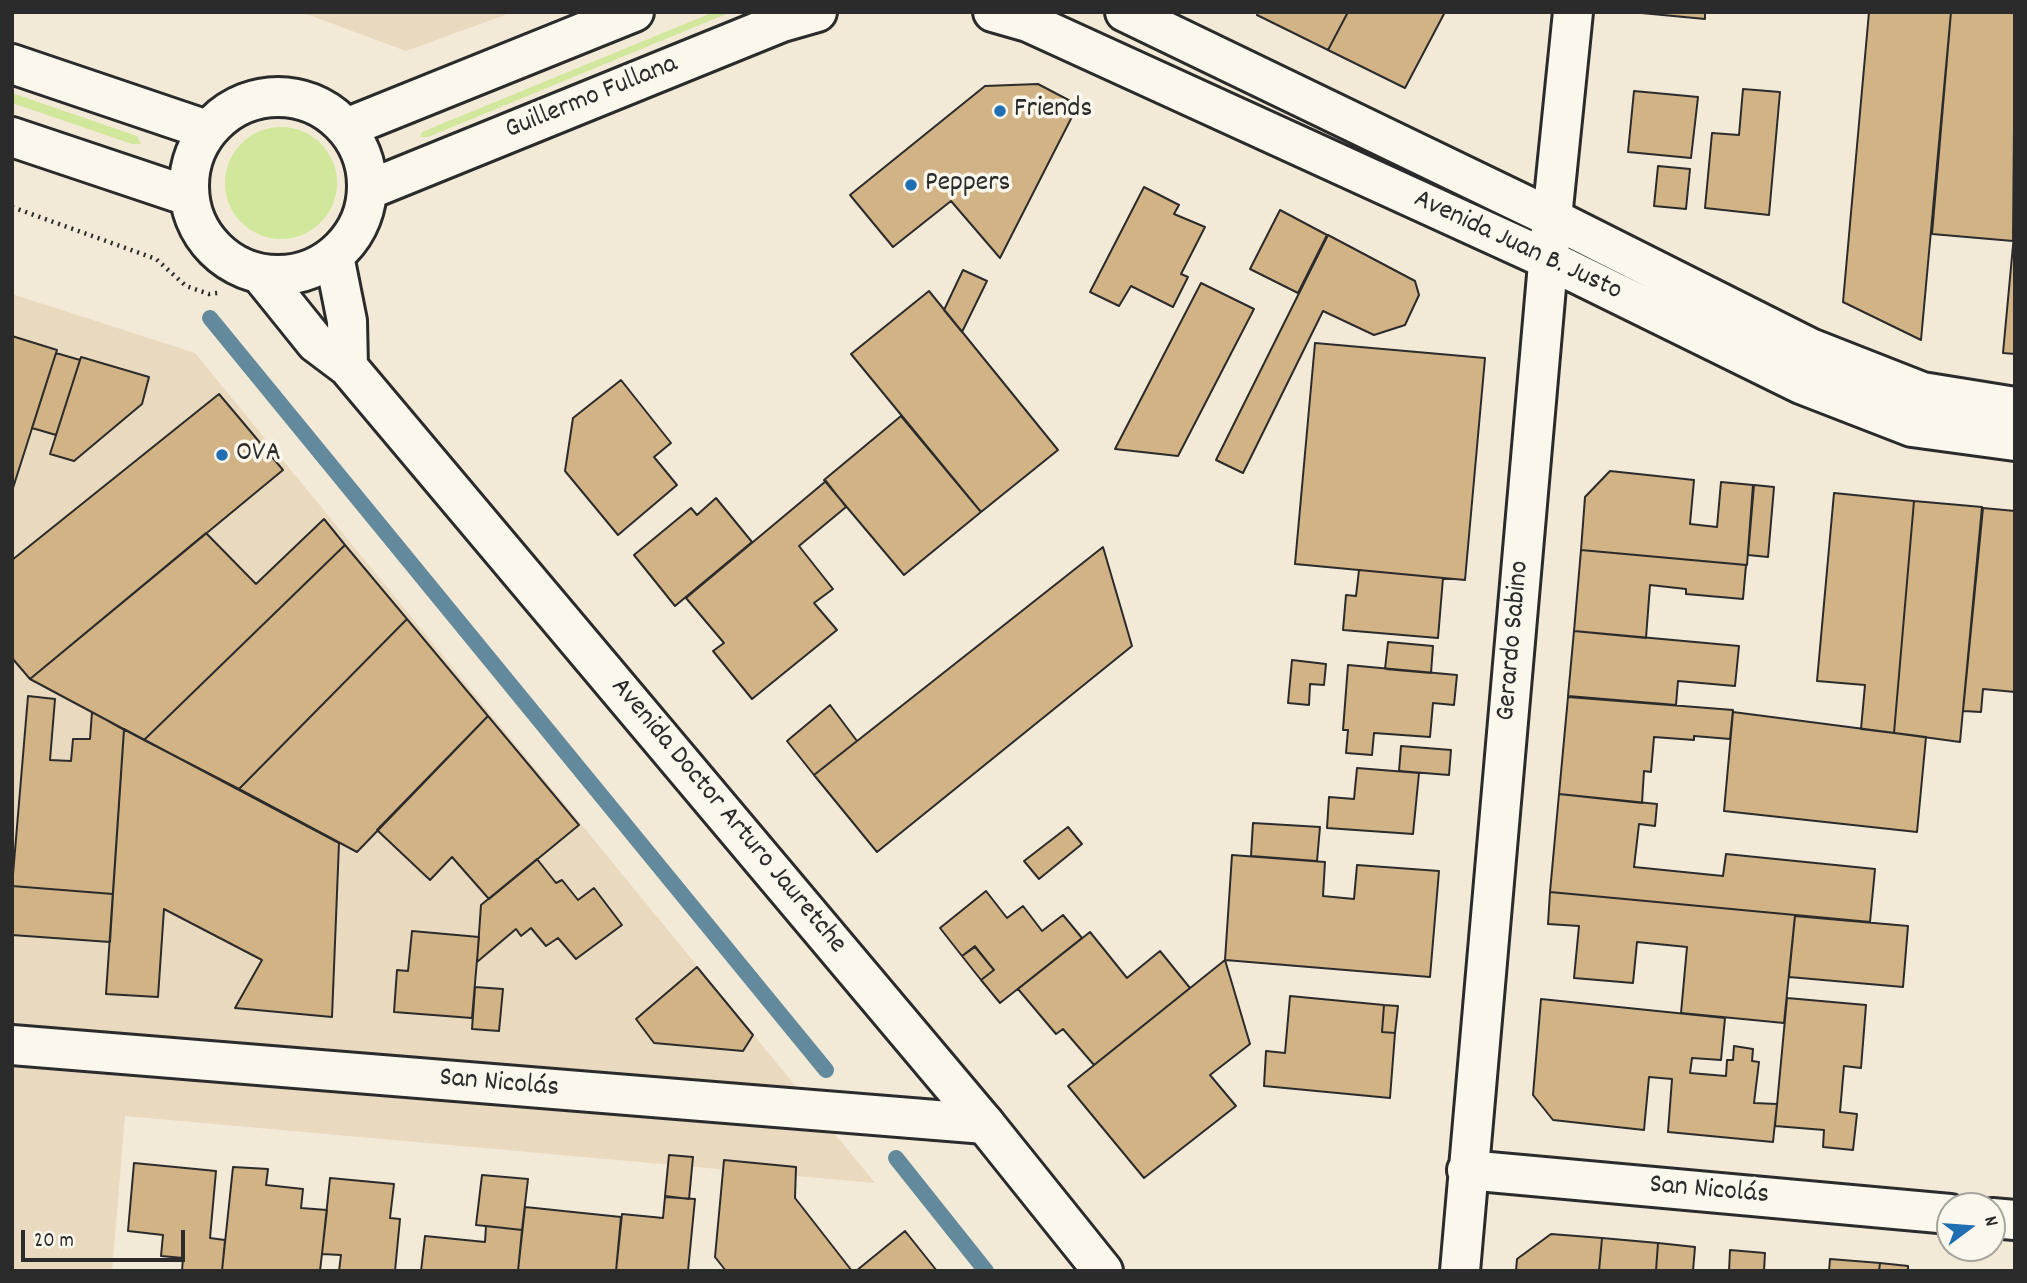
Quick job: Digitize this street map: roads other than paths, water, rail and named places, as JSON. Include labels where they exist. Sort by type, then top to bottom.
[{"type":"main road","points":[[346,128],[634,12]]},
{"type":"main road","name":"Guillermo Fullana","points":[[368,190],[782,22],[817,12]]},
{"type":"main road","name":"Avenida Juan B. Justo","points":[[1125,12],[1552,219],[1810,348],[1922,392],[2015,407]]},
{"type":"main road","name":"Gerardo Sabino","points":[[1460,1271],[1552,219],[1573,12]]},
{"type":"main road","name":"Avenida Juan B. Justo","points":[[1011,17],[1549,260],[1801,384],[1912,427],[2015,441]]},
{"type":"main road","points":[[12,64],[207,131]]},
{"type":"main road","name":"Avenida Doctor Arturo Jauretche","points":[[292,97],[322,108],[346,128],[363,158],[368,190],[361,219],[345,246],[334,256],[321,265],[293,275],[262,275],[234,265],[212,247],[196,223],[188,196],[191,161],[207,131],[230,109],[260,98],[292,97]]},
{"type":"main road","points":[[12,137],[188,196]]},
{"type":"main road","points":[[334,256],[347,321],[348,367]]},
{"type":"main road","name":"Avenida Doctor Arturo Jauretche","points":[[262,275],[316,343],[348,367],[985,1124],[1102,1271]]},
{"type":"main road","name":"San Nicolás","points":[[12,1045],[985,1124]]},
{"type":"main road","name":"San Nicolás","points":[[1467,1170],[1936,1213]]},
{"type":"waterway","points":[[210,318],[826,1070]]},
{"type":"waterway","points":[[896,1158],[986,1271]]},
{"type":"place","name":"Friends","points":[[1000,111]]},
{"type":"place","name":"Peppers","points":[[911,185]]},
{"type":"place","name":"OVA","points":[[222,455]]}]
